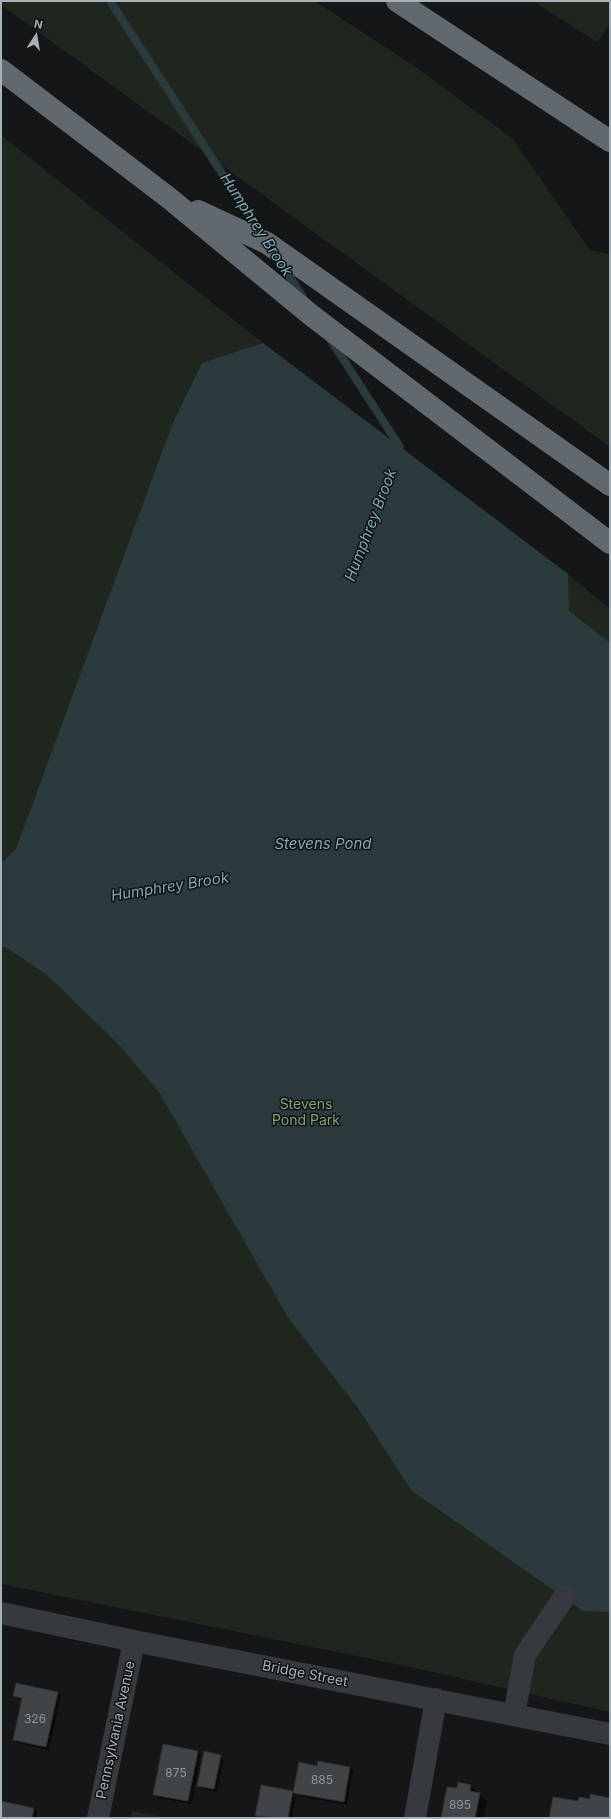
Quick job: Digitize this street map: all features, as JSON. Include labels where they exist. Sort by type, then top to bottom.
[{"type":"highway","points":[[397,1],[610,142]]},
{"type":"highway","points":[[1,70],[170,198],[311,315],[610,543]]},
{"type":"highway","points":[[170,198],[267,243],[610,485]]},
{"type":"street","points":[[514,1715],[525,1655],[564,1597]]},
{"type":"street","name":"Bridge Street","points":[[1,1613],[134,1641],[610,1734]]},
{"type":"street","name":"Pennsylvania Avenue","points":[[98,1818],[134,1641]]},
{"type":"street","points":[[415,1818],[436,1699]]},
{"type":"green space","points":[[1,1],[315,1],[417,68],[512,138],[590,250],[610,254],[610,447],[1,5]]},
{"type":"green space","points":[[533,1],[610,1],[610,24],[597,42]]},
{"type":"green space","name":"Stevens Pond","points":[[1,135],[263,343],[568,574],[610,609],[610,1712],[410,1667],[1,1584]]},
{"type":"green space","points":[[132,1811],[169,1818],[130,1818]]},
{"type":"water","name":"Stevens Pond","points":[[263,343],[568,574],[569,611],[610,643],[610,1612],[583,1611],[411,1490],[360,1411],[287,1316],[159,1092],[120,1046],[47,975],[7,948],[1,946],[1,863],[16,849],[172,425],[202,363]]},
{"type":"building","points":[[16,1683],[58,1692],[46,1747],[13,1740],[22,1698],[13,1696]]},
{"type":"building","points":[[163,1744],[198,1751],[188,1801],[153,1795]]},
{"type":"building","points":[[204,1751],[221,1755],[214,1789],[197,1786]]},
{"type":"building","points":[[318,1761],[350,1767],[344,1802],[293,1793],[299,1762],[317,1766]]},
{"type":"building","points":[[458,1782],[471,1785],[470,1791],[480,1793],[475,1818],[441,1818],[447,1787],[457,1788]]},
{"type":"building","points":[[261,1785],[293,1791],[288,1818],[255,1816]]},
{"type":"building","points":[[590,1794],[610,1798],[610,1818],[549,1818],[553,1797],[578,1801],[579,1797],[590,1799]]},
{"type":"building","points":[[1,1801],[34,1808],[32,1818],[1,1818]]},
{"type":"waterway","name":"Humphrey Brook","points":[[110,1],[262,235]]},
{"type":"waterway","name":"Humphrey Brook","points":[[279,260],[304,299]]},
{"type":"waterway","name":"Humphrey Brook","points":[[330,339],[400,447],[397,456]]},
{"type":"park label","name":"Stevens Pond Park","points":[[306,1114]]}]
